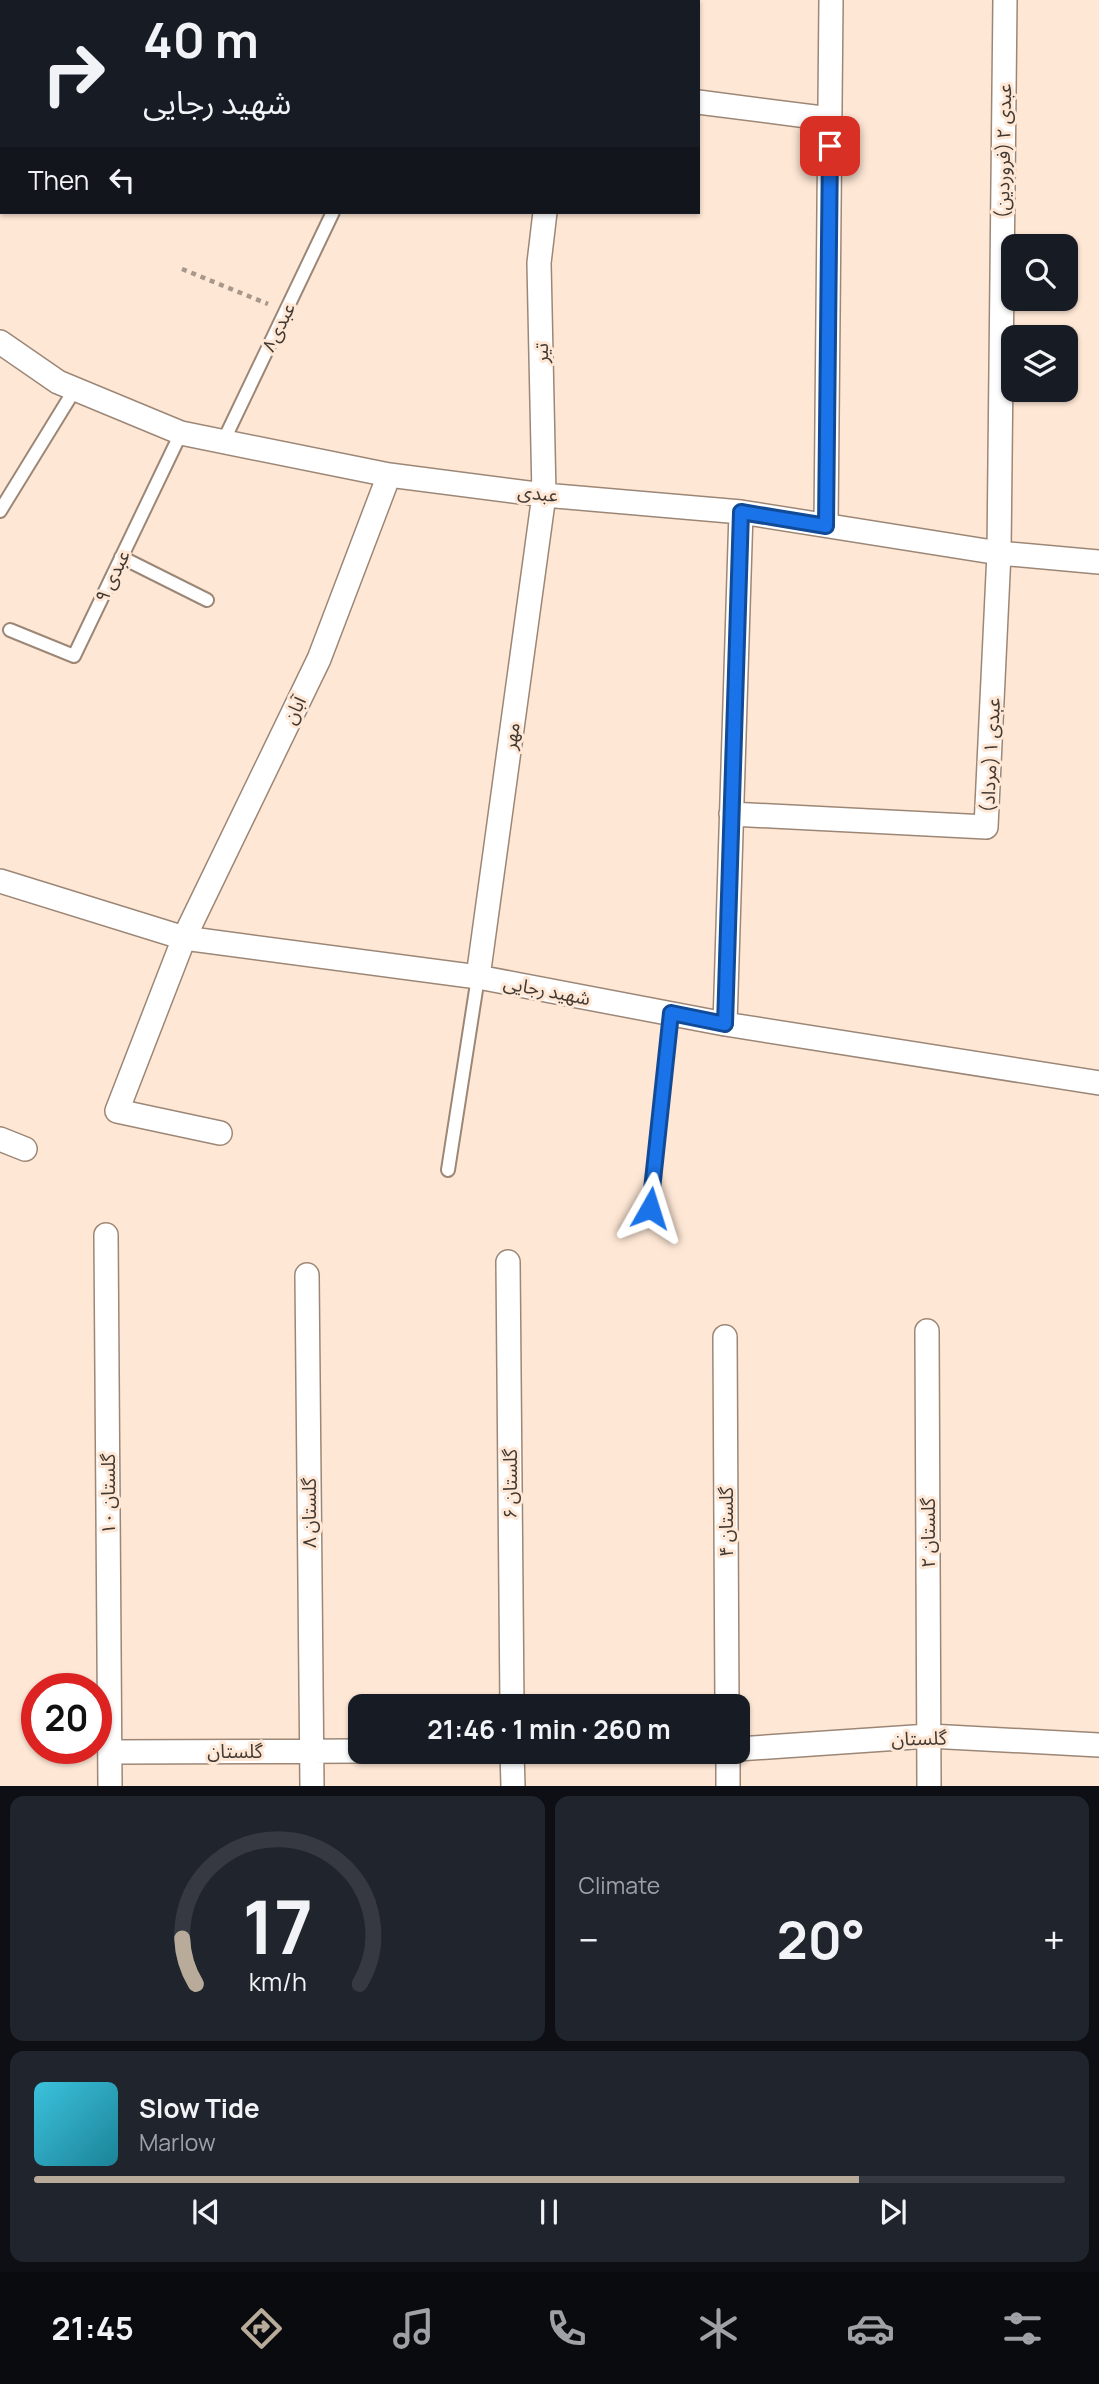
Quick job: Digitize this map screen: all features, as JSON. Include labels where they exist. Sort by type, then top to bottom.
[{"type":"street","points":[[826,526],[831,0]]},
{"type":"street","name":"عبدی ۲ (فروردین)","points":[[999,553],[1005,0]]},
{"type":"street","points":[[700,102],[830,119]]},
{"type":"street","name":"تیر","points":[[544,495],[539,263],[545,214]]},
{"type":"street","name":"عبدی","points":[[0,341],[58,382],[181,433],[223,442],[389,475],[544,495],[741,512],[999,553],[1099,562]]},
{"type":"street","name":"آبان","points":[[220,1133],[117,1111],[184,938],[319,659],[389,475]]},
{"type":"street","name":"مهر","points":[[478,976],[544,495]]},
{"type":"street","points":[[725,1024],[741,512]]},
{"type":"street","name":"عبدی ۱ (مرداد)","points":[[731,814],[986,827],[999,553]]},
{"type":"street","name":"شهید رجایی","points":[[0,881],[184,938],[478,976],[725,1024],[1099,1083]]},
{"type":"street","points":[[0,1139],[24,1149]]},
{"type":"street","name":"گلستان ۱۰","points":[[106,1235],[109,1673]]},
{"type":"street","name":"گلستان ۶","points":[[508,1262],[512,1694]]},
{"type":"street","name":"گلستان ۸","points":[[307,1275],[312,1786]]},
{"type":"street","name":"گلستان ۲","points":[[927,1331],[929,1786]]},
{"type":"street","name":"گلستان ۴","points":[[724,1337],[727,1694]]},
{"type":"street","name":"گلستان","points":[[750,1748],[929,1736],[1099,1745]]},
{"type":"street","name":"گلستان","points":[[112,1752],[348,1751]]},
{"type":"street","name":"گلستان ۱۰","points":[[110,1764],[110,1786]]},
{"type":"street","points":[[512,1764],[513,1786]]},
{"type":"street","points":[[728,1764],[728,1786]]},
{"type":"lane","name":"عبدی۸","points":[[223,442],[332,214]]},
{"type":"lane","points":[[0,511],[75,389]]},
{"type":"lane","name":"عبدی ۹","points":[[9,630],[74,656],[181,433]]},
{"type":"lane","points":[[121,557],[207,600]]},
{"type":"lane","points":[[448,1170],[478,976]]},
{"type":"lane","points":[[650,1208],[671,1013]]},
{"type":"path","points":[[182,269],[285,312]]},
{"type":"route","points":[[650,1208],[671,1013],[725,1024],[741,512],[826,526],[830,146]]}]
